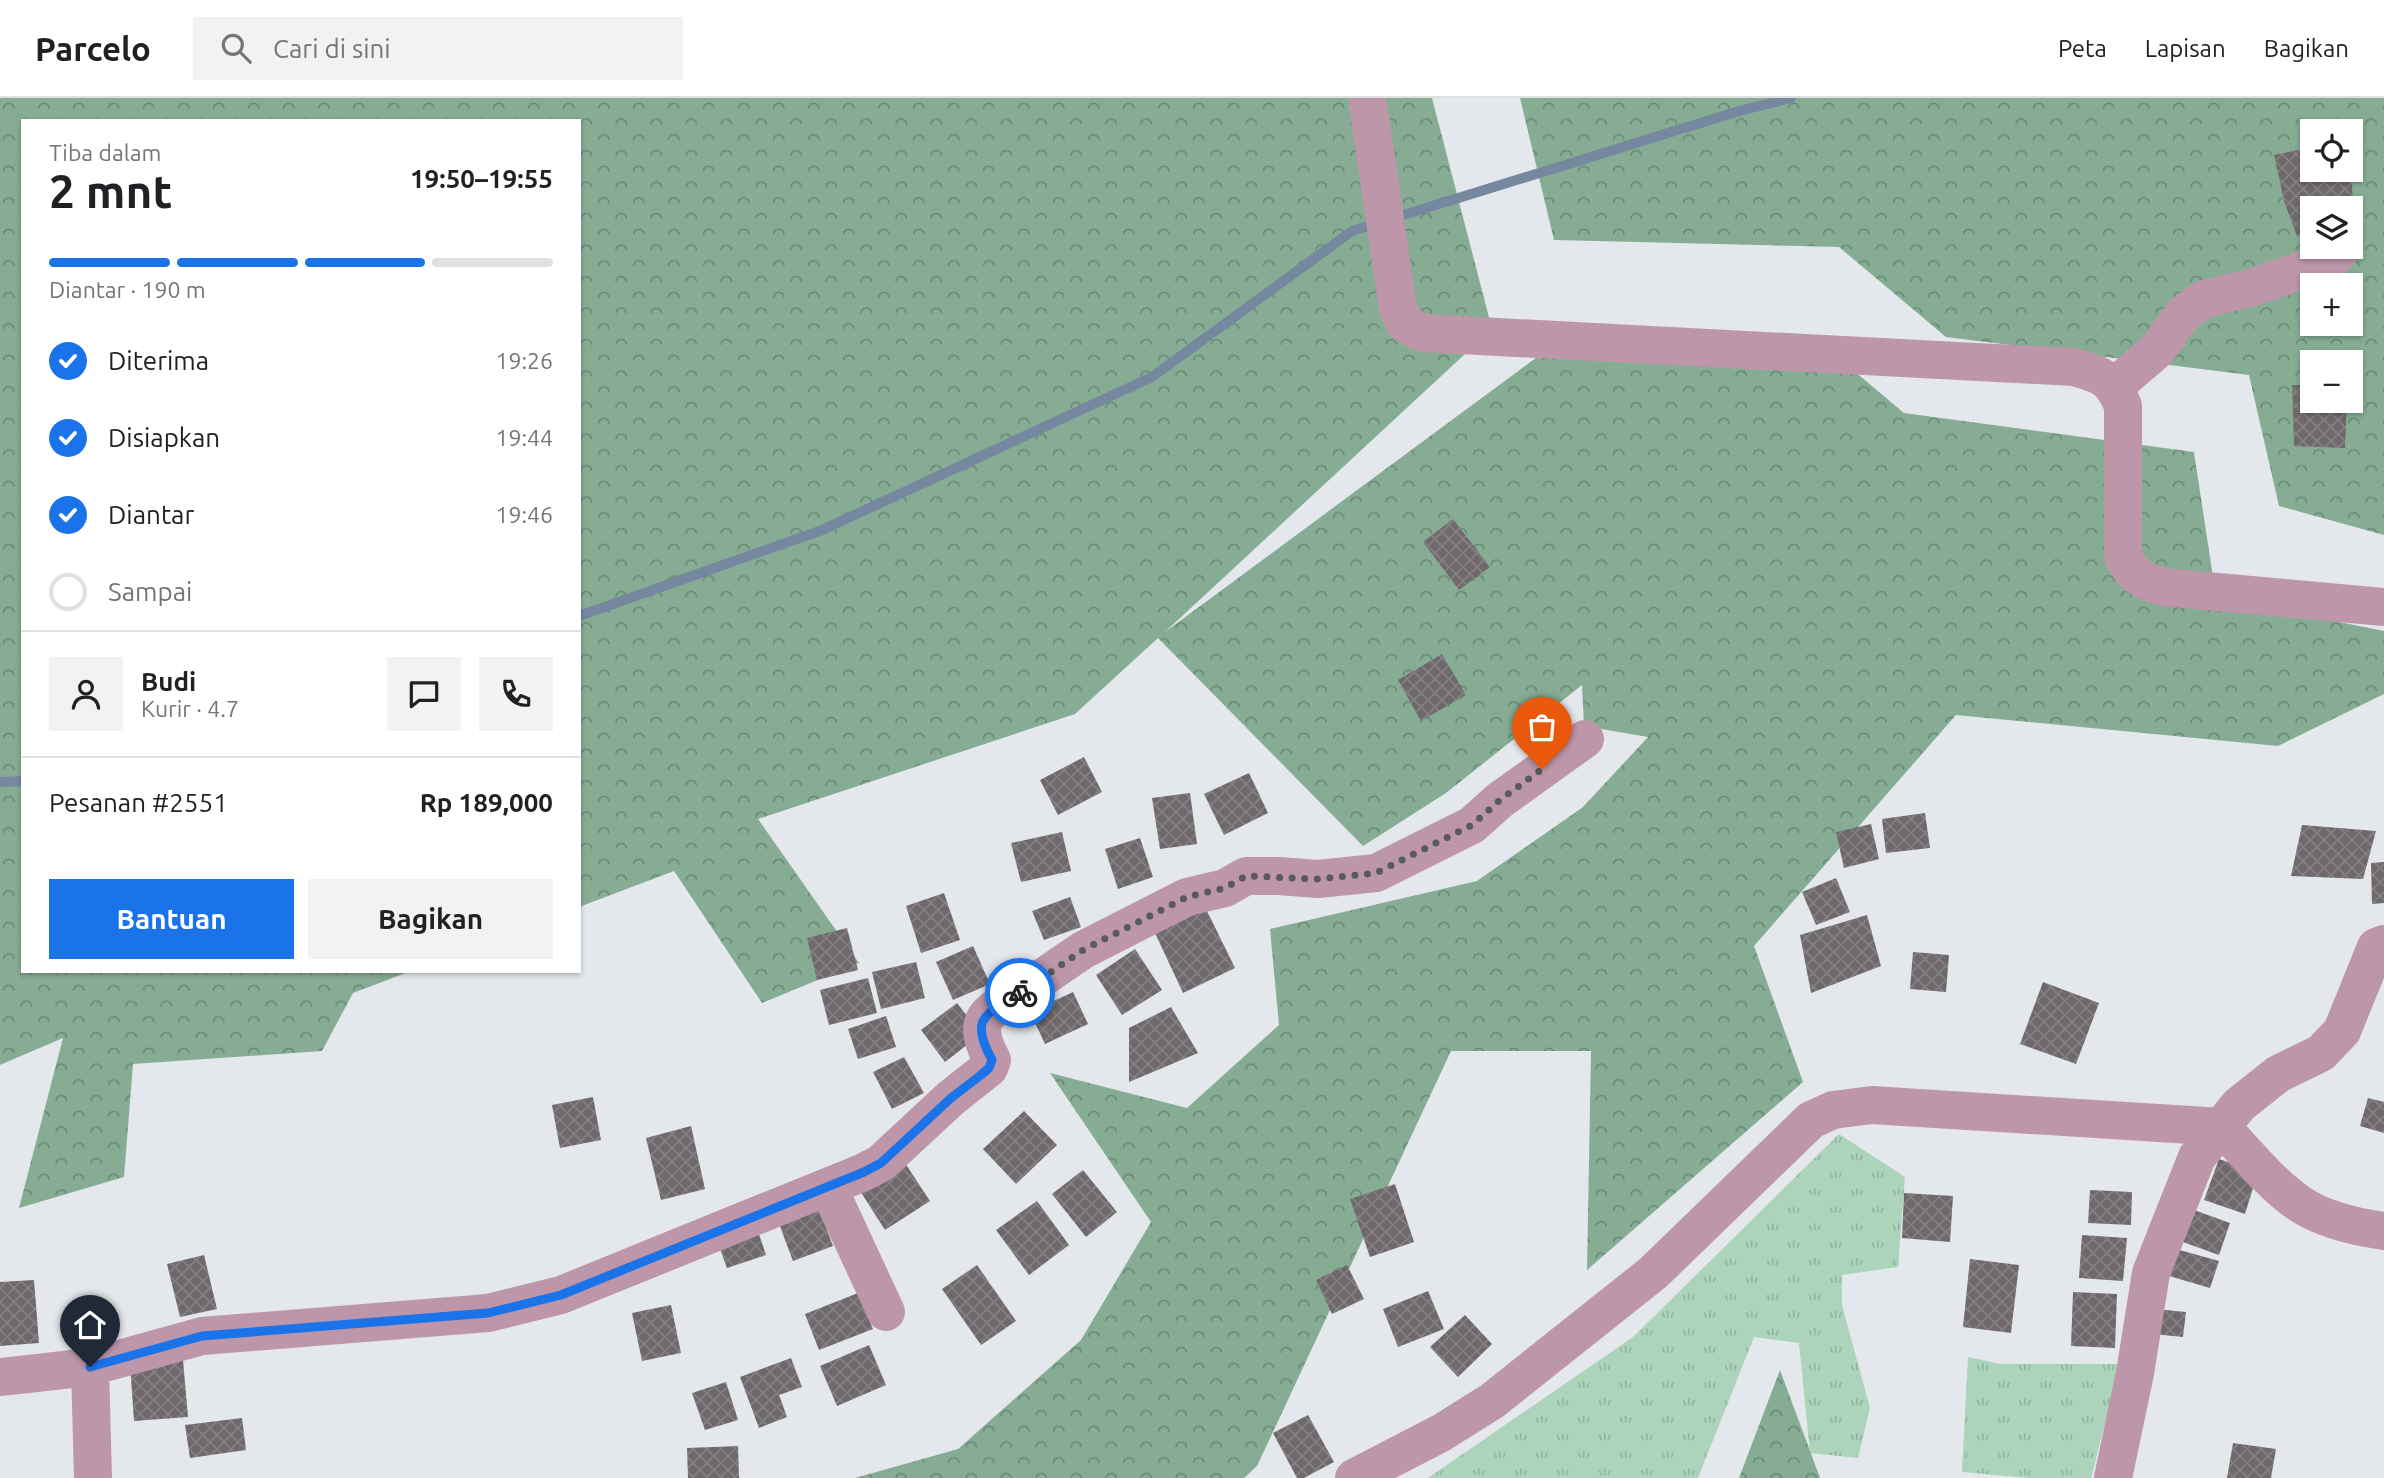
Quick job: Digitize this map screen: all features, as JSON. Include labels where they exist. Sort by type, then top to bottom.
[{"type":"street","points":[[1367,98],[1398,309],[1405,324],[1422,333],[2074,367],[2098,374],[2115,386],[2123,406],[2123,556],[2130,570],[2145,583],[2163,587],[2384,607]]},
{"type":"street","points":[[2115,386],[2157,350],[2184,313],[2204,299],[2250,288],[2332,259]]},
{"type":"street","points":[[0,1377],[90,1367],[202,1336],[488,1313],[561,1295],[828,1189],[881,1163],[951,1098],[989,1068],[992,1060],[983,1044],[982,1031],[983,1020],[991,1009],[1004,1004],[1083,950],[1187,897],[1225,888],[1246,876],[1318,879],[1376,873],[1472,825],[1500,800],[1585,739]]},
{"type":"street","points":[[2113,1478],[2135,1373],[2151,1273],[2197,1157],[2239,1105],[2278,1074],[2321,1053],[2342,1031],[2376,947],[2384,944]]},
{"type":"street","points":[[1354,1478],[1441,1433],[1492,1401],[1653,1273],[1811,1120],[1833,1110],[1872,1105],[2222,1127],[2258,1166],[2301,1204],[2332,1219],[2384,1231]]},
{"type":"street","points":[[828,1189],[886,1312]]},
{"type":"street","points":[[90,1367],[93,1478]]},
{"type":"green space","points":[[0,98],[1432,98],[1492,329],[1165,632],[1579,326],[1816,339],[1904,413],[2194,452],[2216,597],[2384,631],[2384,694],[2278,746],[1956,715],[1754,946],[1803,1082],[1587,1270],[1591,1051],[1451,1051],[1257,1466],[1244,1478],[855,1478],[958,1449],[1081,1340],[1151,1222],[1050,1073],[1187,1108],[1279,1025],[1270,929],[1477,881],[1583,807],[1648,737],[1584,726],[1582,685],[1446,793],[1363,846],[1158,638],[1075,714],[758,819],[859,963],[762,1003],[674,871],[581,906],[581,119],[21,119],[21,973],[406,973],[353,993],[322,1051],[133,1064],[124,1177],[19,1208],[63,1038],[0,1065]]},
{"type":"green space","points":[[1520,98],[2384,98],[2384,535],[2279,506],[2249,375],[1946,337],[1839,247],[1554,240]]},
{"type":"green space","points":[[1839,1134],[1905,1177],[1898,1267],[1842,1275],[1842,1305],[1870,1408],[1858,1458],[1810,1453],[1799,1343],[1754,1337],[1698,1478],[1428,1478],[1633,1337]]},
{"type":"green space","points":[[1968,1357],[2001,1364],[2120,1364],[2091,1478],[2028,1478],[1962,1472]]},
{"type":"green space","points":[[1780,1370],[1820,1478],[1739,1478]]},
{"type":"building","points":[[2300,150],[2300,182],[2351,182],[2353,196],[2300,196],[2300,235],[2297,236],[2284,201],[2274,155]]},
{"type":"building","points":[[2292,385],[2300,385],[2300,413],[2346,413],[2345,448],[2294,446]]},
{"type":"building","points":[[1453,519],[1490,567],[1459,590],[1423,542]]},
{"type":"building","points":[[1442,654],[1466,695],[1421,721],[1398,680]]},
{"type":"building","points":[[1084,757],[1102,792],[1058,815],[1040,780]]},
{"type":"building","points":[[1249,773],[1268,813],[1224,835],[1204,794]]},
{"type":"building","points":[[1190,793],[1197,844],[1160,849],[1152,798]]},
{"type":"building","points":[[1925,813],[1930,848],[1886,853],[1882,819]]},
{"type":"building","points":[[1871,824],[1879,859],[1844,868],[1836,832]]},
{"type":"building","points":[[2302,825],[2376,831],[2363,879],[2291,876]]},
{"type":"building","points":[[1062,832],[1071,871],[1021,882],[1011,843]]},
{"type":"building","points":[[1140,838],[1153,877],[1118,889],[1105,849]]},
{"type":"building","points":[[2384,862],[2384,903],[2372,904],[2371,863]]},
{"type":"building","points":[[1836,878],[1850,912],[1816,925],[1802,892]]},
{"type":"building","points":[[944,893],[960,940],[921,953],[906,906]]},
{"type":"building","points":[[1070,897],[1081,927],[1044,940],[1032,911]]},
{"type":"building","points":[[1206,909],[1235,968],[1183,993],[1155,933]]},
{"type":"building","points":[[1867,915],[1881,966],[1811,993],[1800,935]]},
{"type":"building","points":[[847,928],[858,970],[817,980],[807,938]]},
{"type":"building","points":[[973,946],[990,984],[953,1000],[936,962]]},
{"type":"building","points":[[1135,949],[1162,990],[1122,1015],[1096,975]]},
{"type":"building","points":[[1913,952],[1949,955],[1946,992],[1910,989]]},
{"type":"building","points":[[916,962],[925,998],[881,1009],[872,972]]},
{"type":"building","points":[[868,978],[877,1013],[829,1025],[820,990]]},
{"type":"building","points":[[2043,982],[2099,1003],[2076,1064],[2020,1044]]},
{"type":"building","points":[[1073,992],[1088,1024],[1045,1044],[1030,1012]]},
{"type":"building","points":[[957,1003],[981,1034],[945,1062],[921,1030]]},
{"type":"building","points":[[1171,1007],[1198,1053],[1129,1082],[1129,1028]]},
{"type":"building","points":[[886,1016],[896,1047],[858,1059],[848,1029]]},
{"type":"building","points":[[904,1057],[924,1093],[892,1109],[873,1072]]},
{"type":"building","points":[[593,1097],[601,1140],[560,1148],[552,1105]]},
{"type":"building","points":[[2368,1098],[2384,1102],[2384,1133],[2360,1126]]},
{"type":"building","points":[[1024,1111],[1057,1145],[1016,1184],[983,1149]]},
{"type":"building","points":[[691,1126],[705,1189],[661,1200],[646,1138]]},
{"type":"building","points":[[2219,1159],[2258,1172],[2245,1214],[2204,1200]]},
{"type":"building","points":[[905,1163],[930,1201],[885,1230],[860,1191]]},
{"type":"building","points":[[1083,1170],[1117,1212],[1086,1237],[1052,1194]]},
{"type":"building","points":[[1395,1184],[1414,1242],[1370,1257],[1350,1199]]},
{"type":"building","points":[[2090,1190],[2132,1192],[2131,1225],[2088,1223]]},
{"type":"building","points":[[1904,1193],[1953,1196],[1950,1242],[1902,1238]]},
{"type":"building","points":[[1037,1201],[1069,1245],[1029,1275],[996,1230]]},
{"type":"building","points":[[818,1206],[833,1246],[793,1261],[778,1221]]},
{"type":"building","points":[[2194,1210],[2230,1223],[2219,1255],[2183,1242]]},
{"type":"building","points":[[755,1222],[766,1255],[727,1268],[715,1235]]},
{"type":"building","points":[[2082,1235],[2127,1238],[2123,1281],[2079,1278]]},
{"type":"building","points":[[2176,1249],[2219,1261],[2210,1288],[2169,1276]]},
{"type":"building","points":[[204,1255],[217,1309],[180,1317],[167,1264]]},
{"type":"building","points":[[1970,1259],[2019,1265],[2011,1333],[1963,1327]]},
{"type":"building","points":[[977,1265],[1016,1321],[981,1345],[942,1289]]},
{"type":"building","points":[[1347,1265],[1364,1299],[1332,1314],[1316,1280]]},
{"type":"building","points":[[34,1280],[39,1343],[0,1346],[0,1282]]},
{"type":"building","points":[[1428,1291],[1444,1329],[1398,1347],[1383,1309]]},
{"type":"building","points":[[2073,1292],[2117,1294],[2115,1348],[2071,1346]]},
{"type":"building","points":[[858,1293],[873,1329],[819,1350],[805,1314]]},
{"type":"building","points":[[671,1305],[681,1353],[642,1361],[632,1313]]},
{"type":"building","points":[[2155,1309],[2186,1312],[2183,1337],[2153,1334]]},
{"type":"building","points":[[1465,1315],[1492,1344],[1458,1377],[1430,1347]]},
{"type":"building","points":[[869,1345],[886,1385],[837,1406],[820,1366]]},
{"type":"building","points":[[791,1358],[802,1387],[779,1395],[787,1417],[759,1428],[740,1377]]},
{"type":"building","points":[[183,1360],[188,1417],[134,1421],[130,1364]]},
{"type":"building","points":[[726,1382],[738,1420],[705,1430],[692,1393]]},
{"type":"building","points":[[1308,1415],[1334,1462],[1304,1478],[1297,1478],[1273,1433]]},
{"type":"building","points":[[242,1418],[246,1450],[190,1458],[185,1425]]},
{"type":"building","points":[[2233,1443],[2276,1449],[2271,1478],[2227,1478]]},
{"type":"building","points":[[738,1446],[739,1478],[688,1478],[687,1448]]},
{"type":"waterway","points":[[581,615],[822,530],[1152,377],[1352,231],[1739,111],[1791,98]]},
{"type":"waterway","points":[[0,782],[21,781]]},
{"type":"way so far","points":[[1020,993],[1083,950],[1187,897],[1225,888],[1246,876],[1318,879],[1376,873],[1472,825],[1542,769]]},
{"type":"route","points":[[90,1367],[202,1336],[488,1313],[561,1295],[828,1189],[881,1163],[951,1098],[989,1068],[992,1060],[983,1044],[983,1020],[991,1009],[1020,993]]}]
